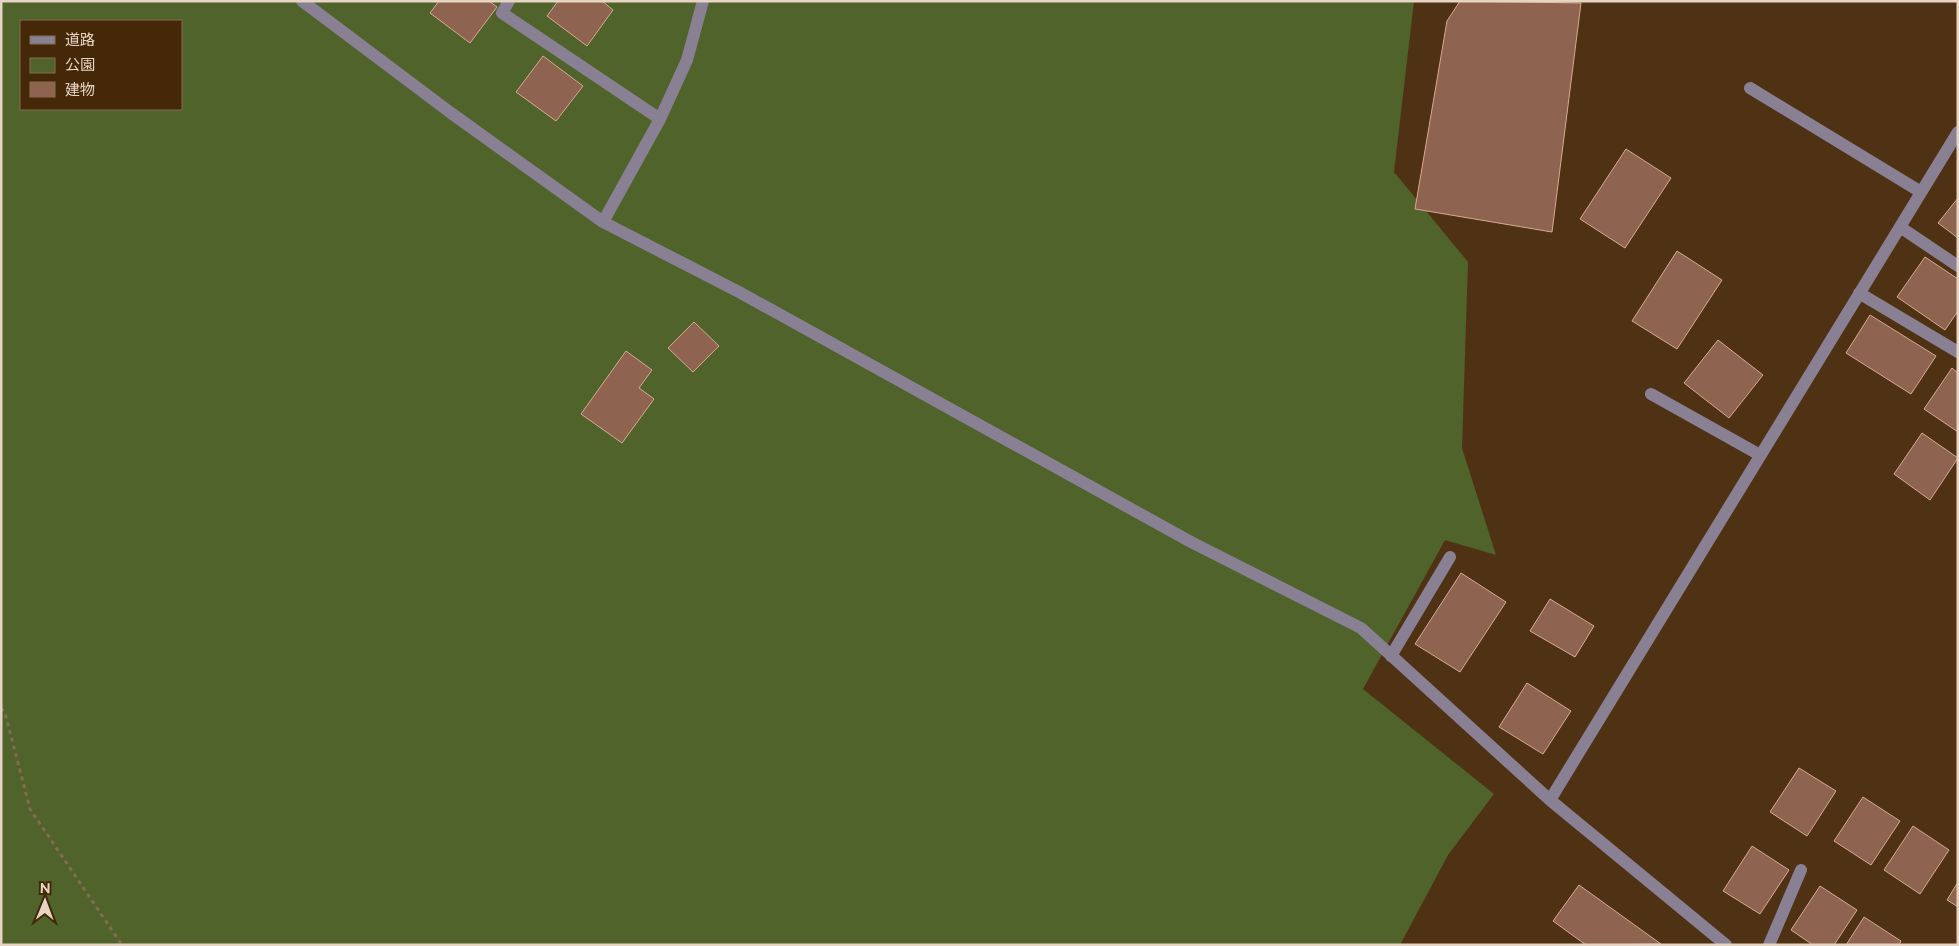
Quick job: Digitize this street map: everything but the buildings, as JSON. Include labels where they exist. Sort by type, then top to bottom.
[{"type":"street","points":[[302,1],[451,113],[603,222],[748,296],[1191,542],[1361,628],[1550,800],[1726,945]]},
{"type":"street","points":[[509,1],[502,13],[660,119]]},
{"type":"street","points":[[603,222],[660,119],[688,60],[703,1]]},
{"type":"street","points":[[1750,88],[1921,192]]},
{"type":"street","points":[[1550,800],[1958,132]]},
{"type":"street","points":[[1900,227],[1958,266]]},
{"type":"street","points":[[1859,293],[1958,352]]},
{"type":"street","points":[[1651,394],[1760,455]]},
{"type":"street","points":[[1391,656],[1450,557]]},
{"type":"street","points":[[1769,945],[1801,870]]},
{"type":"path","points":[[1,708],[5,713],[30,809],[122,945]]},
{"type":"green space","points":[[1,1],[1414,1],[1394,172],[1468,262],[1462,448],[1496,555],[1445,540],[1363,689],[1494,794],[1448,855],[1400,945],[1,945]]}]
